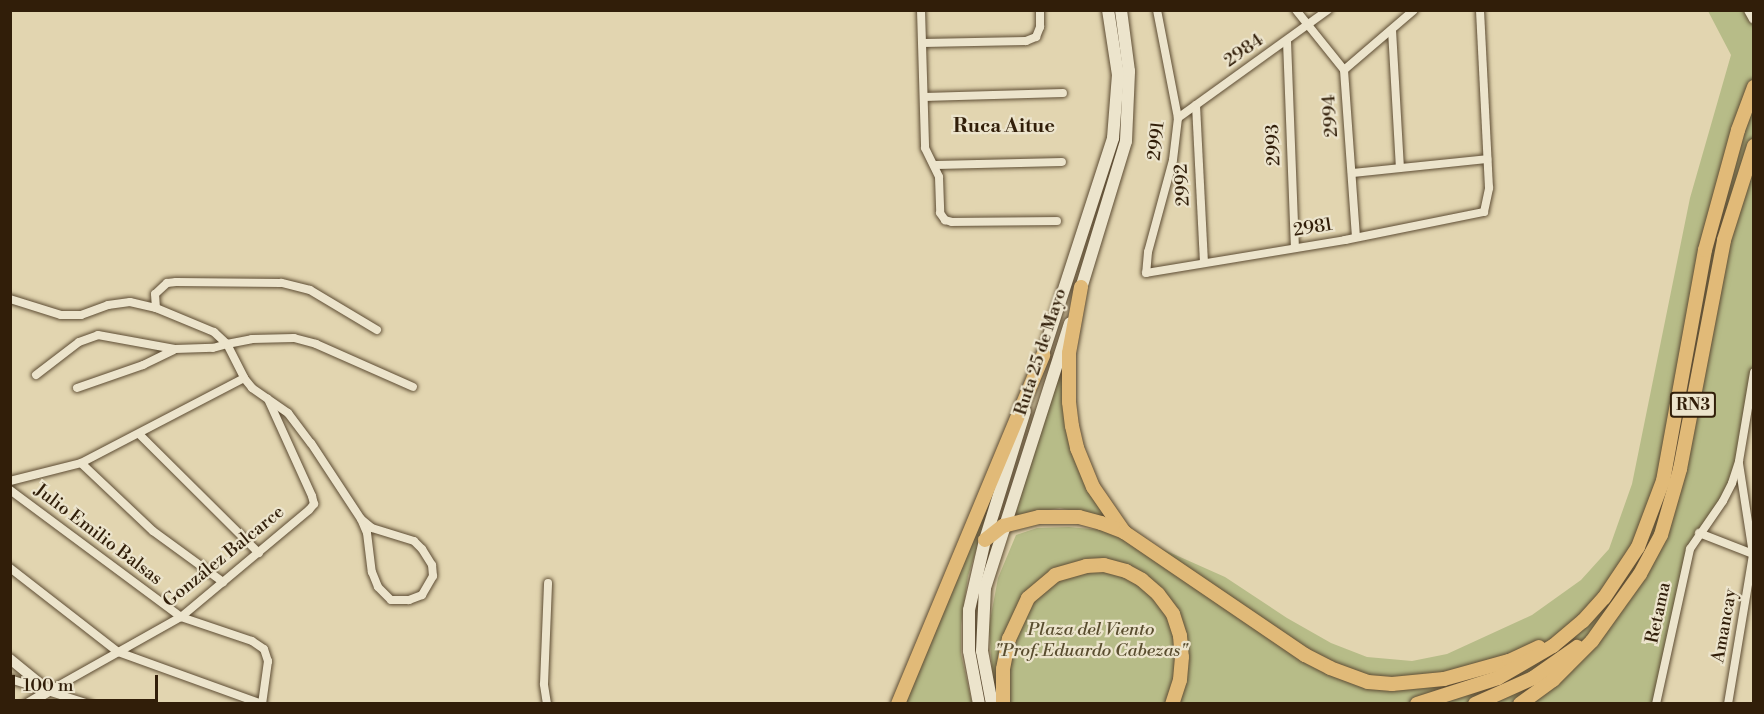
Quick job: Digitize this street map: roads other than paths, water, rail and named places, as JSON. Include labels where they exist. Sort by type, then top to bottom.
[{"type":"highway","name":"RN3","points":[[1417,704],[1498,678],[1536,658],[1571,632],[1604,598],[1627,567],[1645,532],[1658,499],[1705,250],[1738,130],[1754,87]]},
{"type":"highway","name":"RN3","points":[[1475,704],[1519,685],[1585,641],[1618,607],[1649,559],[1670,510],[1696,394],[1724,240],[1754,146]]},
{"type":"highway","points":[[1738,193],[1754,171]]},
{"type":"highway","points":[[1081,287],[1070,353],[1069,402],[1072,426],[1077,448],[1093,487],[1124,532]]},
{"type":"highway","points":[[898,704],[1043,355]]},
{"type":"highway","points":[[985,540],[1003,526],[1039,516],[1079,517],[1124,532],[1305,655],[1330,668],[1368,682],[1416,683],[1454,677],[1509,661],[1571,632]]},
{"type":"highway","points":[[1003,704],[1004,669],[1009,639],[1028,598],[1055,575],[1086,566],[1104,565],[1126,571],[1142,580],[1158,594],[1173,614],[1180,636],[1182,657],[1180,680],[1172,704]]},
{"type":"highway","points":[[1520,704],[1570,664],[1618,607]]},
{"type":"main road","name":"Ruta 25 de Mayo","points":[[980,704],[971,668],[968,626],[973,588],[985,540],[1113,138],[1118,75],[1108,10]]},
{"type":"main road","name":"Ruta 25 de Mayo","points":[[992,704],[984,665],[981,623],[985,588],[1126,141],[1129,71],[1122,12]]},
{"type":"street","points":[[921,10],[925,148],[936,165],[939,177],[940,213],[945,220],[952,222],[1057,221]]},
{"type":"street","points":[[923,43],[1026,41],[1036,37],[1040,27],[1040,10]]},
{"type":"street","name":"2991","points":[[1146,273],[1148,252],[1173,160],[1178,118],[1157,10]]},
{"type":"street","name":"2994","points":[[1296,10],[1344,70],[1356,237]]},
{"type":"street","name":"2984","points":[[1178,118],[1328,10]]},
{"type":"street","points":[[1344,70],[1414,10]]},
{"type":"street","points":[[1352,173],[1486,159],[1480,10]]},
{"type":"street","points":[[1749,10],[1754,19]]},
{"type":"street","points":[[1392,30],[1400,168]]},
{"type":"street","name":"2993","points":[[1287,41],[1295,248]]},
{"type":"street","points":[[924,97],[1063,93]]},
{"type":"street","name":"2992","points":[[1196,105],[1204,262]]},
{"type":"street","name":"2981","points":[[1146,273],[1356,237],[1484,212],[1489,188],[1486,159]]},
{"type":"street","points":[[936,165],[1062,162]]},
{"type":"street","points":[[156,308],[155,294],[167,283],[281,283],[310,290],[377,330]]},
{"type":"street","points":[[10,299],[61,315],[81,315],[108,305],[130,302],[156,308],[214,332],[227,344],[244,378],[252,388],[281,406],[311,442],[361,519],[367,533],[372,572],[378,587],[390,600],[409,600],[422,595],[433,576],[432,565],[422,549],[414,541],[372,528],[361,519]]},
{"type":"street","points":[[36,375],[79,342],[98,335],[175,349],[213,348],[252,339],[294,338],[316,344],[413,387]]},
{"type":"street","points":[[77,388],[143,365],[175,349]]},
{"type":"street","points":[[1738,461],[1754,372]]},
{"type":"street","points":[[10,481],[81,463],[244,378]]},
{"type":"street","name":"González Balcarce","points":[[27,704],[181,617],[314,504],[268,398]]},
{"type":"street","points":[[139,434],[259,553]]},
{"type":"street","name":"Retama","points":[[1656,704],[1690,549],[1699,532],[1723,501],[1738,461]]},
{"type":"street","name":"Amancay","points":[[1728,704],[1751,586],[1753,554],[1738,461]]},
{"type":"street","points":[[81,463],[153,531],[223,582]]},
{"type":"street","name":"Julio Emilio Balsas","points":[[10,490],[181,617],[252,641],[264,649],[268,661],[262,704]]},
{"type":"street","points":[[1699,532],[1753,554]]},
{"type":"street","points":[[10,568],[118,652],[262,704]]},
{"type":"street","points":[[547,704],[544,684],[548,583]]},
{"type":"street","points":[[10,659],[49,691]]},
{"type":"street","points":[[10,679],[88,704]]},
{"type":"district","name":"Ruca Aitue","points":[[1004,126]]},
{"type":"park label","name":"Plaza del Viento \"Prof. Eduardo Cabezas\"","points":[[1091,641]]}]
